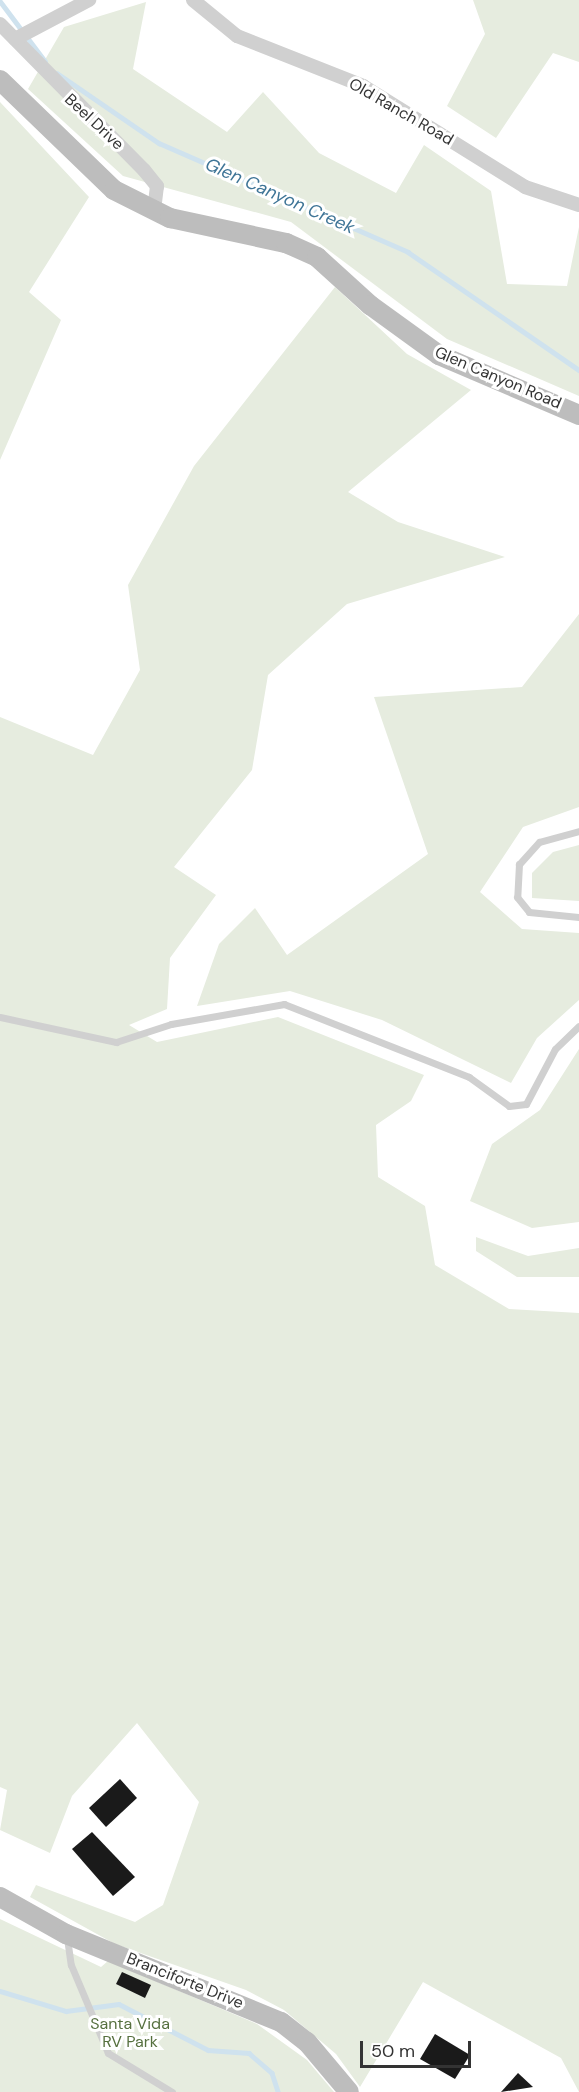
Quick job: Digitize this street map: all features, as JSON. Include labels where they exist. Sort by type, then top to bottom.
[{"type":"street","points":[[15,39],[90,0]]},
{"type":"street","name":"Old Ranch Road","points":[[193,0],[237,36],[363,86],[525,187],[579,205]]},
{"type":"street","name":"Beel Drive","points":[[0,24],[144,170],[157,186],[154,211]]},
{"type":"street","name":"Glen Canyon Road","points":[[0,80],[114,190],[154,211],[286,243],[317,257],[370,305],[439,355],[579,415]]},
{"type":"street","name":"Branciforte Drive","points":[[0,1897],[66,1934],[281,2022],[307,2042],[349,2092]]},
{"type":"lane","points":[[579,831],[540,842],[519,864],[517,897],[529,912],[579,916]]},
{"type":"lane","points":[[0,1017],[116,1042],[171,1024],[284,1004],[469,1077],[509,1106],[526,1104],[555,1049],[579,1026]]},
{"type":"lane","points":[[66,1934],[81,1987],[108,2053],[172,2092]]},
{"type":"green space","points":[[473,0],[579,0],[579,62],[553,53],[496,138],[447,106],[485,34]]},
{"type":"green space","points":[[146,2],[133,69],[227,132],[263,92],[319,153],[396,193],[424,145],[491,191],[507,284],[567,286],[579,227],[579,396],[447,339],[291,222],[123,176],[28,89],[64,27]]},
{"type":"green space","points":[[0,102],[89,197],[29,292],[61,320],[0,460]]},
{"type":"green space","points":[[335,287],[407,354],[471,390],[348,492],[398,522],[505,557],[347,604],[268,675],[252,770],[174,867],[216,895],[170,958],[167,1009],[129,1025],[157,1042],[278,1017],[424,1075],[411,1101],[376,1125],[378,1177],[425,1206],[435,1265],[509,1309],[579,1313],[579,2092],[561,2058],[423,1982],[360,2087],[336,2054],[284,2010],[246,1990],[115,1944],[30,1897],[36,1885],[135,1922],[163,1905],[199,1802],[137,1723],[72,1796],[50,1853],[0,1830],[7,1790],[0,1787],[0,717],[93,755],[140,670],[128,585],[194,466]]},
{"type":"green space","points":[[579,614],[579,807],[523,827],[480,892],[522,929],[579,933],[579,1000],[537,1038],[511,1083],[382,1020],[290,991],[197,1006],[219,944],[255,908],[287,955],[428,854],[374,697],[522,687]]},
{"type":"green space","points":[[579,845],[579,901],[532,898],[532,873],[553,852]]},
{"type":"green space","points":[[579,1049],[579,1222],[532,1228],[470,1201],[492,1144],[540,1110]]},
{"type":"green space","points":[[476,1237],[528,1256],[579,1248],[579,1277],[517,1277],[476,1251]]},
{"type":"green space","name":"Santa Vida RV Park","points":[[0,1919],[101,1967],[108,1961],[257,2024],[307,2060],[334,2092],[0,2092]]},
{"type":"building","points":[[120,1779],[137,1798],[106,1827],[89,1808]]},
{"type":"building","points":[[92,1832],[135,1877],[113,1896],[72,1849]]},
{"type":"building","points":[[122,1972],[151,1985],[145,1998],[116,1984]]},
{"type":"building","points":[[435,2034],[470,2055],[455,2079],[420,2059]]},
{"type":"building","points":[[518,2073],[533,2087],[501,2092]]},
{"type":"waterway","name":"Glen Canyon Creek","points":[[0,1],[45,61]]},
{"type":"waterway","name":"Glen Canyon Creek","points":[[57,73],[159,143],[408,252],[579,370]]},
{"type":"waterway","points":[[0,1991],[66,2011],[119,2004],[208,2050],[249,2053],[272,2073],[278,2092]]}]
